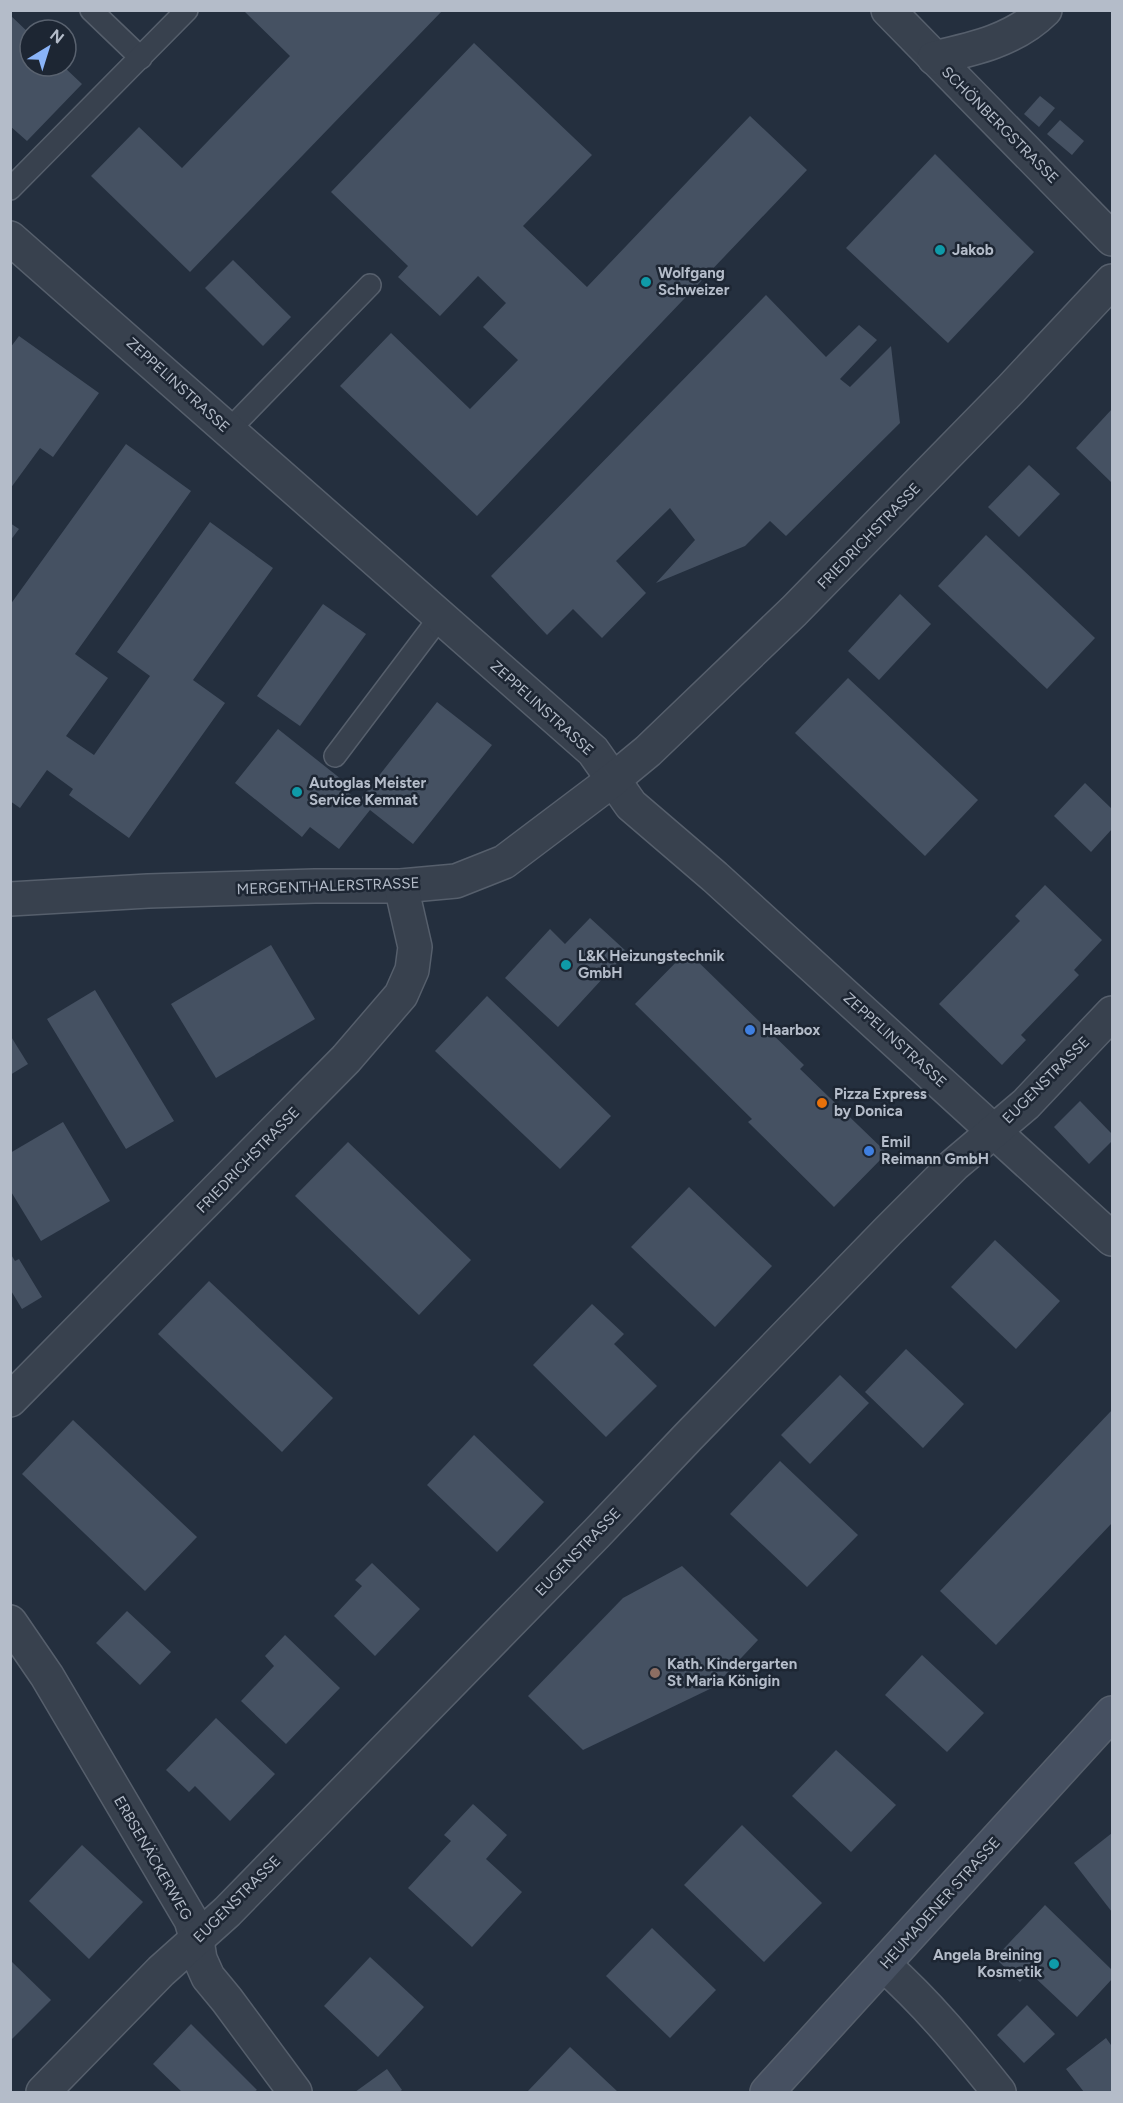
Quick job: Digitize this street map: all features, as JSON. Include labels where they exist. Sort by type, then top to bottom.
[{"type":"main road","name":"HEUMADENER STRASSE","points":[[767,2092],[1113,1713]]},
{"type":"street","name":"SCHÖNBERGSTRASSE","points":[[888,10],[1113,239]]},
{"type":"street","points":[[934,58],[976,48],[1008,37],[1036,19],[1045,10]]},
{"type":"street","name":"ZEPPELINSTRASSE","points":[[10,238],[593,752],[638,812],[715,877],[1113,1239]]},
{"type":"street","name":"FRIEDRICHSTRASSE","points":[[614,779],[648,751],[805,601],[1113,281]]},
{"type":"street","name":"MERGENTHALERSTRASSE","points":[[10,899],[148,891],[303,886],[401,886],[456,881],[504,862],[614,779]]},
{"type":"street","name":"FRIEDRICHSTRASSE","points":[[10,1400],[346,1059],[401,995],[412,970],[415,947],[401,886]]},
{"type":"street","name":"EUGENSTRASSE","points":[[43,2092],[162,1971],[197,1940],[597,1533],[888,1231],[954,1165],[1026,1104],[1113,1013]]},
{"type":"street","name":"ERBSENÄCKERWEG","points":[[10,1622],[47,1676],[186,1912],[197,1940],[200,1959],[208,1977],[295,2092]]},
{"type":"street","points":[[884,1965],[935,2014],[999,2092]]},
{"type":"lane","points":[[91,10],[141,58]]},
{"type":"lane","points":[[10,189],[187,10]]},
{"type":"lane","points":[[229,430],[370,285]]},
{"type":"lane","points":[[335,756],[440,617]]},
{"type":"building","points":[[247,10],[443,10],[190,272],[91,176],[139,127],[182,168],[290,56],[245,12]]},
{"type":"building","points":[[10,15],[18,23],[18,78],[76,78],[82,84],[27,141],[10,126]]},
{"type":"building","name":"Wolfgang Schweizer","points":[[474,43],[592,155],[523,226],[587,287],[750,116],[807,170],[477,516],[340,386],[391,333],[470,409],[518,360],[483,327],[506,303],[478,276],[440,316],[398,277],[408,266],[331,192]]},
{"type":"building","points":[[1040,96],[1055,108],[1039,127],[1024,114]]},
{"type":"building","points":[[1060,120],[1084,141],[1072,155],[1047,134]]},
{"type":"building","name":"Jakob","points":[[935,154],[1034,252],[948,343],[846,248]]},
{"type":"building","points":[[233,260],[291,317],[263,346],[205,288]]},
{"type":"building","points":[[766,295],[826,357],[859,325],[877,340],[840,379],[850,387],[891,346],[900,423],[786,536],[770,521],[745,546],[656,583],[695,540],[670,508],[616,561],[646,593],[602,638],[573,609],[547,635],[491,576]]},
{"type":"building","points":[[19,336],[99,393],[53,457],[40,448],[10,489],[10,348]]},
{"type":"building","points":[[1112,409],[1112,483],[1076,448]]},
{"type":"building","points":[[126,444],[191,491],[75,654],[108,678],[66,736],[94,755],[150,676],[117,652],[210,522],[273,568],[193,680],[225,703],[129,838],[69,795],[73,789],[47,770],[20,808],[10,801],[10,605]]},
{"type":"building","points":[[1029,465],[1060,494],[1019,537],[988,507]]},
{"type":"building","points":[[10,523],[19,529],[10,541]]},
{"type":"building","points":[[986,535],[1095,638],[1047,689],[938,586]]},
{"type":"building","points":[[900,594],[931,624],[879,680],[848,651]]},
{"type":"building","points":[[323,604],[366,634],[300,726],[257,696]]},
{"type":"building","points":[[848,678],[978,800],[925,856],[795,733]]},
{"type":"building","points":[[437,702],[492,745],[413,844],[370,810],[339,849],[310,827],[302,837],[235,783],[278,729],[341,779],[337,784],[359,801]]},
{"type":"building","points":[[1085,783],[1112,809],[1112,829],[1091,852],[1054,816]]},
{"type":"building","points":[[1045,885],[1102,940],[1074,970],[1079,975],[1021,1035],[1026,1040],[1002,1065],[939,1004],[1020,921],[1015,916]]},
{"type":"building","name":"L&K Heizungstechnik GmbH","points":[[590,918],[627,952],[558,1027],[505,978],[550,929],[565,944]]},
{"type":"building","points":[[271,945],[315,1019],[216,1078],[171,1004]]},
{"type":"building","points":[[687,951],[804,1065],[800,1069],[887,1153],[834,1207],[748,1122],[752,1119],[635,1004]]},
{"type":"building","points":[[95,990],[174,1121],[126,1149],[47,1019]]},
{"type":"building","points":[[487,996],[611,1116],[560,1169],[435,1051]]},
{"type":"building","points":[[10,1035],[28,1064],[10,1075]]},
{"type":"building","points":[[1080,1101],[1112,1134],[1112,1141],[1089,1164],[1054,1127]]},
{"type":"building","points":[[63,1122],[110,1201],[41,1241],[10,1190],[10,1153]]},
{"type":"building","points":[[348,1142],[471,1260],[419,1315],[295,1196]]},
{"type":"building","points":[[689,1187],[772,1266],[715,1327],[631,1247]]},
{"type":"building","points":[[995,1240],[1060,1301],[1016,1349],[951,1287]]},
{"type":"building","points":[[10,1253],[15,1261],[19,1259],[42,1297],[22,1309],[10,1289]]},
{"type":"building","points":[[209,1281],[333,1398],[282,1452],[158,1334]]},
{"type":"building","points":[[592,1304],[624,1334],[614,1344],[657,1386],[606,1437],[533,1365]]},
{"type":"building","points":[[906,1349],[964,1404],[923,1448],[865,1392]]},
{"type":"building","points":[[840,1375],[869,1403],[810,1464],[781,1435]]},
{"type":"building","points":[[1112,1410],[1112,1523],[996,1645],[940,1591]]},
{"type":"building","points":[[73,1420],[197,1537],[145,1591],[22,1474]]},
{"type":"building","points":[[474,1435],[544,1502],[497,1552],[427,1485]]},
{"type":"building","points":[[780,1461],[858,1535],[807,1587],[730,1514]]},
{"type":"building","points":[[372,1563],[420,1609],[375,1656],[334,1616],[362,1586],[355,1580]]},
{"type":"building","points":[[682,1566],[758,1640],[714,1687],[583,1750],[528,1696],[623,1598]]},
{"type":"building","points":[[127,1611],[171,1652],[140,1685],[96,1643]]},
{"type":"building","points":[[285,1635],[340,1688],[286,1744],[241,1701],[274,1666],[265,1656]]},
{"type":"building","points":[[922,1655],[984,1713],[947,1752],[885,1695]]},
{"type":"building","points":[[216,1718],[275,1774],[230,1821],[195,1786],[189,1792],[166,1770]]},
{"type":"building","points":[[836,1750],[896,1805],[851,1852],[792,1796]]},
{"type":"building","points":[[473,1804],[507,1835],[486,1859],[522,1892],[472,1947],[408,1888],[451,1841],[444,1835]]},
{"type":"building","points":[[742,1825],[822,1903],[764,1962],[684,1885]]},
{"type":"building","points":[[1112,1833],[1112,1912],[1074,1863]]},
{"type":"building","points":[[82,1845],[143,1902],[89,1959],[29,1901]]},
{"type":"building","name":"Angela Breining Kosmetik","points":[[1045,1905],[1112,1970],[1112,1979],[1077,2017],[1029,1972],[1020,1982],[995,1958]]},
{"type":"building","points":[[652,1928],[716,1990],[670,2038],[606,1976]]},
{"type":"building","points":[[370,1957],[424,2007],[378,2057],[324,2006]]},
{"type":"building","points":[[10,1960],[51,2000],[10,2041]]},
{"type":"building","points":[[1027,2005],[1055,2034],[1024,2063],[997,2035]]},
{"type":"building","points":[[191,2024],[257,2090],[254,2092],[182,2092],[153,2064]]},
{"type":"building","points":[[1106,2038],[1112,2044],[1112,2092],[1084,2092],[1066,2069]]},
{"type":"building","points":[[570,2047],[618,2092],[527,2092]]},
{"type":"building","points":[[387,2069],[402,2090],[399,2092],[355,2092]]},
{"type":"place","name":"Jakob","points":[[940,250]]},
{"type":"place","name":"Wolfgang Schweizer","points":[[646,282]]},
{"type":"place","name":"Autoglas Meister Service Kemnat","points":[[297,792]]},
{"type":"place","name":"L&K Heizungstechnik GmbH","points":[[566,965]]},
{"type":"place","name":"Haarbox","points":[[750,1030]]},
{"type":"place","name":"Pizza Express by Donica","points":[[822,1103]]},
{"type":"place","name":"Emil Reimann GmbH","points":[[869,1151]]},
{"type":"place","name":"Kath. Kindergarten St Maria Königin","points":[[655,1673]]},
{"type":"place","name":"Angela Breining Kosmetik","points":[[1054,1964]]}]
